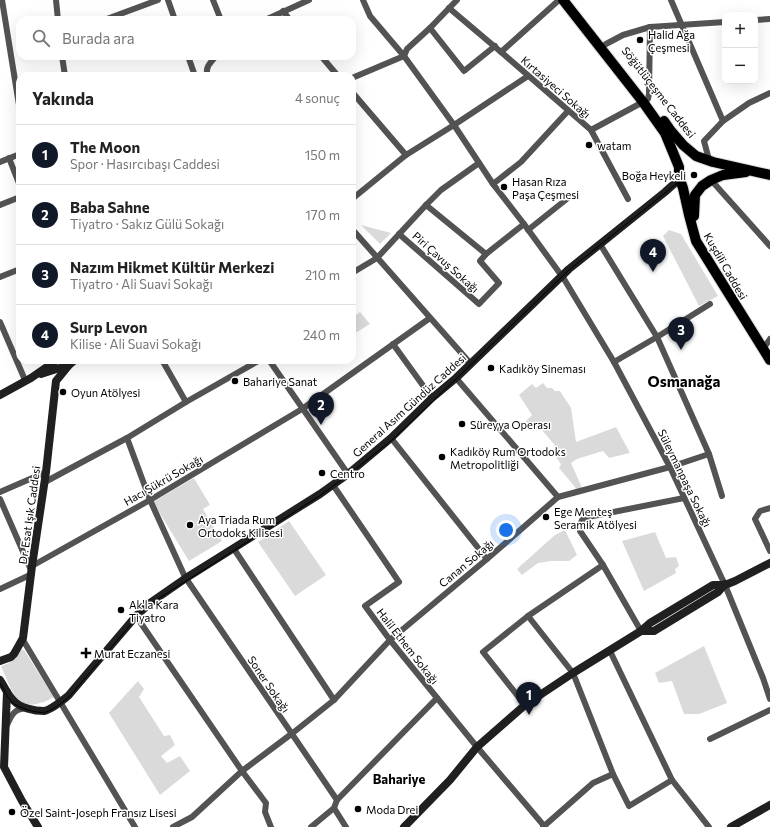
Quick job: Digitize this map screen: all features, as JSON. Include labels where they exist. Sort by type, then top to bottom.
[{"type":"main road","name":"Söğütlüçeşme Caddesi","points":[[563,0],[671,131],[683,145],[696,156],[713,162],[770,175]]},
{"type":"main road","name":"Söğütlüçeşme Caddesi","points":[[572,0],[646,100],[665,133],[680,167],[679,177]]},
{"type":"main road","points":[[696,241],[694,203],[695,195],[702,186],[723,175],[752,171]]},
{"type":"main road","name":"Kuşdili Caddesi","points":[[679,177],[684,188],[696,241],[770,360]]},
{"type":"street","points":[[2,0],[16,86]]},
{"type":"street","points":[[56,0],[58,16]]},
{"type":"street","points":[[115,16],[158,0]]},
{"type":"street","points":[[168,0],[174,16]]},
{"type":"street","points":[[213,0],[219,16]]},
{"type":"street","points":[[274,16],[307,0]]},
{"type":"street","name":"Süleymanpaşa Sokağı","points":[[363,0],[370,16],[404,56],[454,125],[493,184],[561,276],[614,362],[670,467],[725,585],[770,699]]},
{"type":"street","points":[[356,76],[404,56],[407,49],[457,0]]},
{"type":"street","points":[[501,52],[559,0]]},
{"type":"street","points":[[671,0],[723,121]]},
{"type":"street","name":"Kırtasiyeci Sokağı","points":[[449,8],[591,130],[628,199]]},
{"type":"street","points":[[283,12],[286,16]]},
{"type":"street","points":[[758,20],[770,19]]},
{"type":"street","points":[[606,44],[623,35],[650,27],[722,22]]},
{"type":"street","points":[[591,130],[646,100],[649,94],[650,27]]},
{"type":"street","points":[[430,28],[464,71],[495,46]]},
{"type":"street","points":[[63,60],[64,72]]},
{"type":"street","points":[[189,60],[194,72]]},
{"type":"street","points":[[207,72],[206,69],[213,60]]},
{"type":"street","points":[[324,60],[335,72]]},
{"type":"street","points":[[356,196],[406,155],[528,76]]},
{"type":"street","points":[[708,156],[704,141],[723,121],[749,102],[770,94]]},
{"type":"street","points":[[356,97],[406,155]]},
{"type":"street","points":[[493,184],[521,162],[568,111]]},
{"type":"street","points":[[0,162],[16,155]]},
{"type":"street","points":[[9,158],[16,176]]},
{"type":"street","points":[[356,271],[378,258],[441,190],[479,162]]},
{"type":"street","name":"General Asım Gündüz Caddesi","points":[[0,680],[13,701],[19,706],[45,711],[60,702],[68,696],[136,616],[150,603],[186,578],[234,549],[348,474],[391,438],[432,398],[456,378],[561,276],[675,183],[679,177]]},
{"type":"street","points":[[711,180],[770,246]]},
{"type":"street","points":[[426,205],[486,254],[568,198]]},
{"type":"street","points":[[0,206],[16,199]]},
{"type":"street","points":[[356,233],[471,364]]},
{"type":"street","name":"Piri Çavuş Sokağı","points":[[399,234],[420,254],[479,304],[499,284],[480,261],[486,254]]},
{"type":"street","points":[[600,244],[657,337],[709,454],[722,496]]},
{"type":"street","points":[[0,277],[16,271]]},
{"type":"street","points":[[614,362],[710,304]]},
{"type":"street","name":"Hacı Şükrü Sokağı","points":[[0,589],[302,409],[430,318]]},
{"type":"street","points":[[0,322],[16,355]]},
{"type":"street","points":[[763,349],[770,339]]},
{"type":"street","points":[[393,344],[432,398]]},
{"type":"street","points":[[21,364],[28,379]]},
{"type":"street","points":[[0,395],[51,364]]},
{"type":"street","points":[[28,379],[69,364]]},
{"type":"street","name":"Dr. Esat Işık Caddesi","points":[[0,661],[11,657],[23,640],[46,472],[56,381],[71,364]]},
{"type":"street","points":[[164,364],[186,402]]},
{"type":"street","points":[[44,482],[127,438],[253,364]]},
{"type":"street","points":[[272,364],[348,474]]},
{"type":"street","points":[[456,378],[558,496]]},
{"type":"street","name":"Soner Sokağı","points":[[127,438],[150,500],[186,578],[336,800]]},
{"type":"street","points":[[391,438],[487,559]]},
{"type":"street","name":"Canan Sokağı","points":[[173,827],[192,817],[242,771],[334,700],[390,640],[487,559],[558,496],[670,467],[709,454]]},
{"type":"street","points":[[0,492],[46,472]]},
{"type":"street","name":"Halil Ethem Sokağı","points":[[333,485],[399,582],[365,606],[390,640],[544,827]]},
{"type":"street","points":[[641,631],[603,564],[580,531],[580,526],[582,520],[588,517],[684,498]]},
{"type":"street","points":[[0,499],[32,570]]},
{"type":"street","points":[[770,508],[760,511],[754,519],[770,551]]},
{"type":"street","points":[[234,549],[334,700]]},
{"type":"street","points":[[404,827],[450,780],[477,747],[525,705],[641,631],[654,631],[718,592],[733,578],[770,558]]},
{"type":"street","points":[[725,585],[770,563]]},
{"type":"street","points":[[525,705],[483,652],[528,616],[603,564]]},
{"type":"street","points":[[136,616],[242,771],[266,803],[265,812],[271,827]]},
{"type":"street","points":[[528,616],[573,673],[613,774],[628,806],[672,780]]},
{"type":"street","points":[[23,640],[135,827]]},
{"type":"street","points":[[610,651],[672,780],[709,827]]},
{"type":"street","points":[[763,678],[770,675]]},
{"type":"street","points":[[7,692],[2,768],[38,827]]},
{"type":"street","points":[[311,827],[334,808],[336,800],[437,698]]},
{"type":"street","points":[[5,731],[11,716],[15,711],[26,708]]},
{"type":"street","points":[[710,740],[770,710]]},
{"type":"street","points":[[544,827],[592,783],[613,774]]},
{"type":"street","points":[[731,827],[770,805]]},
{"type":"street","points":[[334,808],[346,827]]},
{"type":"shaded area","points":[[361,225],[391,233],[380,244]]},
{"type":"shaded area","points":[[669,230],[681,234],[718,296],[699,306],[663,236]]},
{"type":"shaded area","points":[[360,312],[370,324],[356,333],[356,315]]},
{"type":"shaded area","points":[[543,383],[547,388],[560,391],[571,408],[576,442],[616,427],[630,453],[609,458],[603,451],[577,459],[571,463],[583,490],[576,492],[575,487],[559,468],[561,464],[554,454],[557,452],[554,444],[540,428],[534,431],[526,421],[532,415],[519,395],[532,384],[536,388]]},
{"type":"shaded area","name":"Aya Triada Rum Ortodoks Kilisesi","points":[[194,478],[210,505],[203,509],[222,541],[189,561],[153,502]]},
{"type":"shaded area","points":[[289,521],[326,575],[295,596],[258,542]]},
{"type":"shaded area","points":[[565,530],[577,555],[569,561],[538,563],[522,575],[517,569],[555,535]]},
{"type":"shaded area","points":[[655,532],[666,558],[676,557],[679,566],[675,569],[676,573],[644,591],[622,541]]},
{"type":"shaded area","points":[[704,646],[727,703],[699,714],[684,714],[672,681],[659,683],[655,673]]},
{"type":"shaded area","points":[[20,650],[24,650],[54,697],[40,703],[29,705],[20,702],[16,698],[1,666],[9,663]]},
{"type":"shaded area","points":[[138,681],[144,689],[139,697],[164,736],[170,735],[175,745],[161,756],[167,763],[180,756],[190,771],[160,795],[109,713]]},
{"type":"tram line","points":[[0,683],[11,701],[23,708],[33,711],[46,712],[59,705],[70,696],[137,617],[150,604],[321,495],[392,440],[569,270],[676,184],[681,177],[679,164],[674,149],[666,134],[645,103],[564,0]]},
{"type":"place","name":"Halid Ağa Çeşmesi","points":[[640,40]]},
{"type":"place","name":"watam","points":[[589,145]]},
{"type":"place","name":"Boğa Heykeli","points":[[694,175]]},
{"type":"place","name":"Hasan Rıza Paşa Çeşmesi","points":[[504,187]]},
{"type":"place","name":"Surp Levon","points":[[653,272]]},
{"type":"place","name":"Nazım Hikmet Kültür Merkezi","points":[[681,350]]},
{"type":"place","name":"Kadıköy Sineması","points":[[491,368]]},
{"type":"place","name":"Bahariye Sanat","points":[[235,381]]},
{"type":"place","name":"Oyun Atölyesi","points":[[63,392]]},
{"type":"place","name":"Süreyya Operası","points":[[462,424]]},
{"type":"place","name":"Baba Sahne","points":[[321,425]]},
{"type":"place","name":"Kadıköy Rum Ortodoks Metropolitliği","points":[[442,457]]},
{"type":"place","name":"Centro","points":[[322,473]]},
{"type":"place","name":"Ege Menteş Seramik Atölyesi","points":[[546,517]]},
{"type":"place","name":"Aya Triada Rum Ortodoks Kilisesi","points":[[190,525]]},
{"type":"place","name":"Ak'la Kara Tiyatro","points":[[121,610]]},
{"type":"place","name":"Murat Eczanesi","points":[[86,653]]},
{"type":"place","name":"The Moon","points":[[529,715]]},
{"type":"place","name":"Moda Drei","points":[[358,809]]},
{"type":"place","name":"Özel Saint-Joseph Fransız Lisesi","points":[[12,812]]},
{"type":"district","name":"Osmanağa","points":[[684,381]]},
{"type":"district","name":"Bahariye","points":[[399,779]]}]
